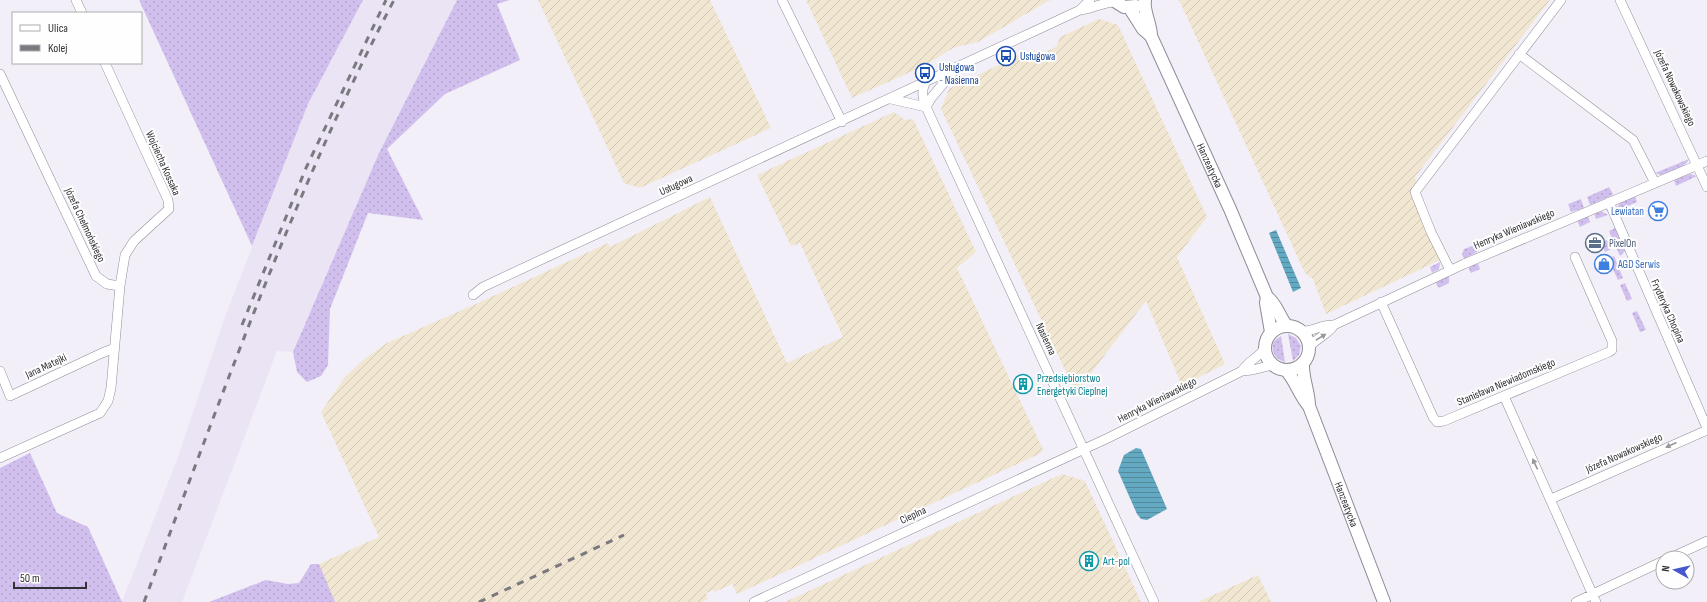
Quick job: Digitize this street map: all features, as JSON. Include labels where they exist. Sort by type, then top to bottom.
[{"type":"street","points":[[76,0],[82,12]]},
{"type":"street","points":[[782,0],[842,122]]},
{"type":"street","name":"Usługowa","points":[[473,294],[483,287],[547,257],[842,122],[1080,10],[1090,0]]},
{"type":"street","points":[[1114,1],[1129,7],[1138,5],[1145,0]]},
{"type":"street","name":"Hanzeatycka","points":[[1145,0],[1145,9],[1151,27],[1151,36]]},
{"type":"street","points":[[1450,270],[1431,232],[1415,192],[1518,54],[1561,0]]},
{"type":"street","name":"Józefa Nowakowskiego","points":[[1620,0],[1707,187]]},
{"type":"street","name":"Usługowa","points":[[1080,10],[1090,9],[1114,1]]},
{"type":"street","name":"Hanzeatycka","points":[[1129,7],[1143,29],[1151,36],[1227,202],[1267,297],[1274,304],[1281,319],[1287,326]]},
{"type":"street","points":[[1518,54],[1633,140],[1655,183]]},
{"type":"street","name":"Wojciecha Kossaka","points":[[105,64],[168,200],[169,209],[134,241],[125,255],[120,286]]},
{"type":"street","name":"Usługowa","points":[[926,107],[940,87],[956,69]]},
{"type":"street","name":"Józefa Chełmońskiego","points":[[0,74],[96,276],[108,284],[120,286]]},
{"type":"street","points":[[925,83],[922,89],[922,96],[926,107]]},
{"type":"street","points":[[891,99],[926,107]]},
{"type":"street","name":"Nasienna","points":[[926,107],[1154,602]]},
{"type":"street","name":"Henryka Wieniawskiego","points":[[1301,331],[1307,332],[1325,326],[1334,325],[1450,270],[1707,161]]},
{"type":"street","name":"Fryderyka Chopina","points":[[1609,202],[1707,429]]},
{"type":"street","name":"Stanisława Niewiadomskiego","points":[[1381,302],[1433,417],[1437,422],[1444,421],[1612,350],[1612,342],[1575,257]]},
{"type":"street","points":[[0,458],[100,413],[108,401],[111,388],[120,286]]},
{"type":"street","name":"Hanzeatycka","points":[[1267,297],[1266,303],[1271,332]]},
{"type":"street","name":"Henryka Wieniawskiego","points":[[1308,349],[1313,342],[1328,333],[1334,325]]},
{"type":"street","points":[[1287,326],[1301,331],[1307,339],[1308,349],[1303,363],[1292,369],[1286,370],[1272,364],[1268,360],[1265,348],[1271,332],[1287,326]]},
{"type":"street","name":"Jana Matejki","points":[[0,371],[10,396],[115,348]]},
{"type":"street","name":"Henryka Wieniawskiego","points":[[1242,371],[1246,365],[1261,354],[1265,348]]},
{"type":"street","name":"Hanzeatycka","points":[[1303,363],[1303,376],[1308,390],[1309,406],[1384,602]]},
{"type":"street","name":"Henryka Wieniawskiego","points":[[1083,450],[1242,371],[1252,370],[1272,364]]},
{"type":"street","name":"Hanzeatycka","points":[[1286,370],[1294,380],[1303,399],[1309,406]]},
{"type":"street","points":[[1504,396],[1594,598]]},
{"type":"street","name":"Józefa Nowakowskiego","points":[[1551,499],[1707,429]]},
{"type":"street","name":"Cieplna","points":[[754,602],[1083,450]]},
{"type":"street","points":[[1686,550],[1707,540]]},
{"type":"street","points":[[1576,602],[1594,598],[1655,565]]},
{"type":"shaded area","points":[[139,0],[363,0],[308,104],[252,246]]},
{"type":"shaded area","points":[[363,0],[457,0],[379,153],[293,352],[277,351],[182,602],[122,602],[178,457],[226,314],[308,104]]},
{"type":"shaded area","points":[[457,0],[510,0],[497,4],[520,60],[445,94],[387,149],[423,220],[368,213],[330,309],[328,365],[321,376],[307,382],[297,372],[293,352],[379,153]]},
{"type":"shaded area","points":[[538,0],[710,0],[771,128],[640,188],[624,183]]},
{"type":"shaded area","points":[[806,0],[1050,0],[978,42],[953,48],[924,66],[852,98]]},
{"type":"shaded area","points":[[1179,0],[1550,0],[1415,177],[1440,260],[1326,314],[1313,279],[1305,273]]},
{"type":"shaded area","points":[[1099,19],[1118,25],[1207,217],[1177,257],[1225,364],[1182,386],[1146,301],[1076,393],[941,109],[949,89],[1030,50],[1044,53],[1057,46],[1060,37]]},
{"type":"shaded area","points":[[894,112],[905,120],[913,119],[976,252],[957,268],[1043,449],[1041,453],[737,594],[732,584],[715,592],[714,590],[706,593],[708,599],[702,602],[334,602],[317,565],[379,537],[321,412],[345,377],[363,360],[387,343],[608,243],[610,247],[710,197],[787,363],[843,337],[800,243],[791,246],[757,175]]},
{"type":"shaded area","points":[[1689,159],[1684,165],[1676,170],[1660,175],[1655,173]]},
{"type":"shaded area","points":[[1690,174],[1697,176],[1676,186],[1674,180]]},
{"type":"shaded area","points":[[1609,187],[1613,194],[1611,196],[1590,205],[1587,197]]},
{"type":"shaded area","points":[[1635,196],[1637,202],[1617,211],[1617,208],[1621,203],[1626,199]]},
{"type":"shaded area","points":[[1581,199],[1584,208],[1571,212],[1568,204]]},
{"type":"shaded area","points":[[1601,211],[1608,215],[1596,219],[1594,213]]},
{"type":"shaded area","points":[[1588,216],[1590,222],[1580,227],[1577,220]]},
{"type":"shaded area","points":[[1615,228],[1625,251],[1620,256],[1609,231]]},
{"type":"shaded area","points":[[1607,240],[1611,249],[1605,252],[1601,242]]},
{"type":"shaded area","points":[[1475,246],[1477,252],[1464,259],[1462,254],[1464,249]]},
{"type":"shaded area","points":[[1614,256],[1623,278],[1618,280],[1608,259]]},
{"type":"shaded area","points":[[1440,262],[1439,269],[1432,273],[1430,267]]},
{"type":"shaded area","points":[[1478,263],[1480,269],[1471,273],[1468,267]]},
{"type":"shaded area","points":[[1449,276],[1449,283],[1439,288],[1435,282]]},
{"type":"shaded area","points":[[1625,283],[1632,299],[1627,301],[1620,285]]},
{"type":"shaded area","points":[[1637,311],[1646,330],[1640,332],[1632,313]]},
{"type":"shaded area","points":[[1288,334],[1296,338],[1301,346],[1299,355],[1293,361]]},
{"type":"shaded area","points":[[1281,336],[1285,362],[1278,359],[1273,351],[1274,341]]},
{"type":"shaded area","points":[[30,453],[57,513],[88,527],[122,602],[0,602],[0,468]]},
{"type":"shaded area","points":[[1062,474],[1085,481],[1141,602],[785,602]]},
{"type":"shaded area","points":[[311,564],[319,564],[335,602],[209,602],[266,580],[288,584],[299,583]]},
{"type":"shaded area","points":[[1258,575],[1271,602],[1198,602]]},
{"type":"water","points":[[1276,230],[1301,288],[1293,292],[1269,233]]},
{"type":"water","points":[[1136,448],[1141,449],[1167,509],[1147,520],[1141,519],[1137,514],[1118,471],[1124,455]]},
{"type":"railway","points":[[242,325],[306,168],[386,0]]},
{"type":"railway","points":[[144,602],[230,373],[291,222],[357,73],[394,0]]},
{"type":"railway","points":[[479,602],[624,535]]},
{"type":"place","name":"Usługowa","points":[[1006,56]]},
{"type":"place","name":"Usługowa - Nasienna","points":[[925,73]]},
{"type":"place","name":"Lewiatan","points":[[1658,211]]},
{"type":"place","name":"PixelOn","points":[[1595,243]]},
{"type":"place","name":"AGD Serwis","points":[[1604,264]]},
{"type":"place","name":"Przedsiębiorstwo Energetyki Cieplnej","points":[[1023,384]]},
{"type":"place","name":"Art-pol","points":[[1089,561]]}]
